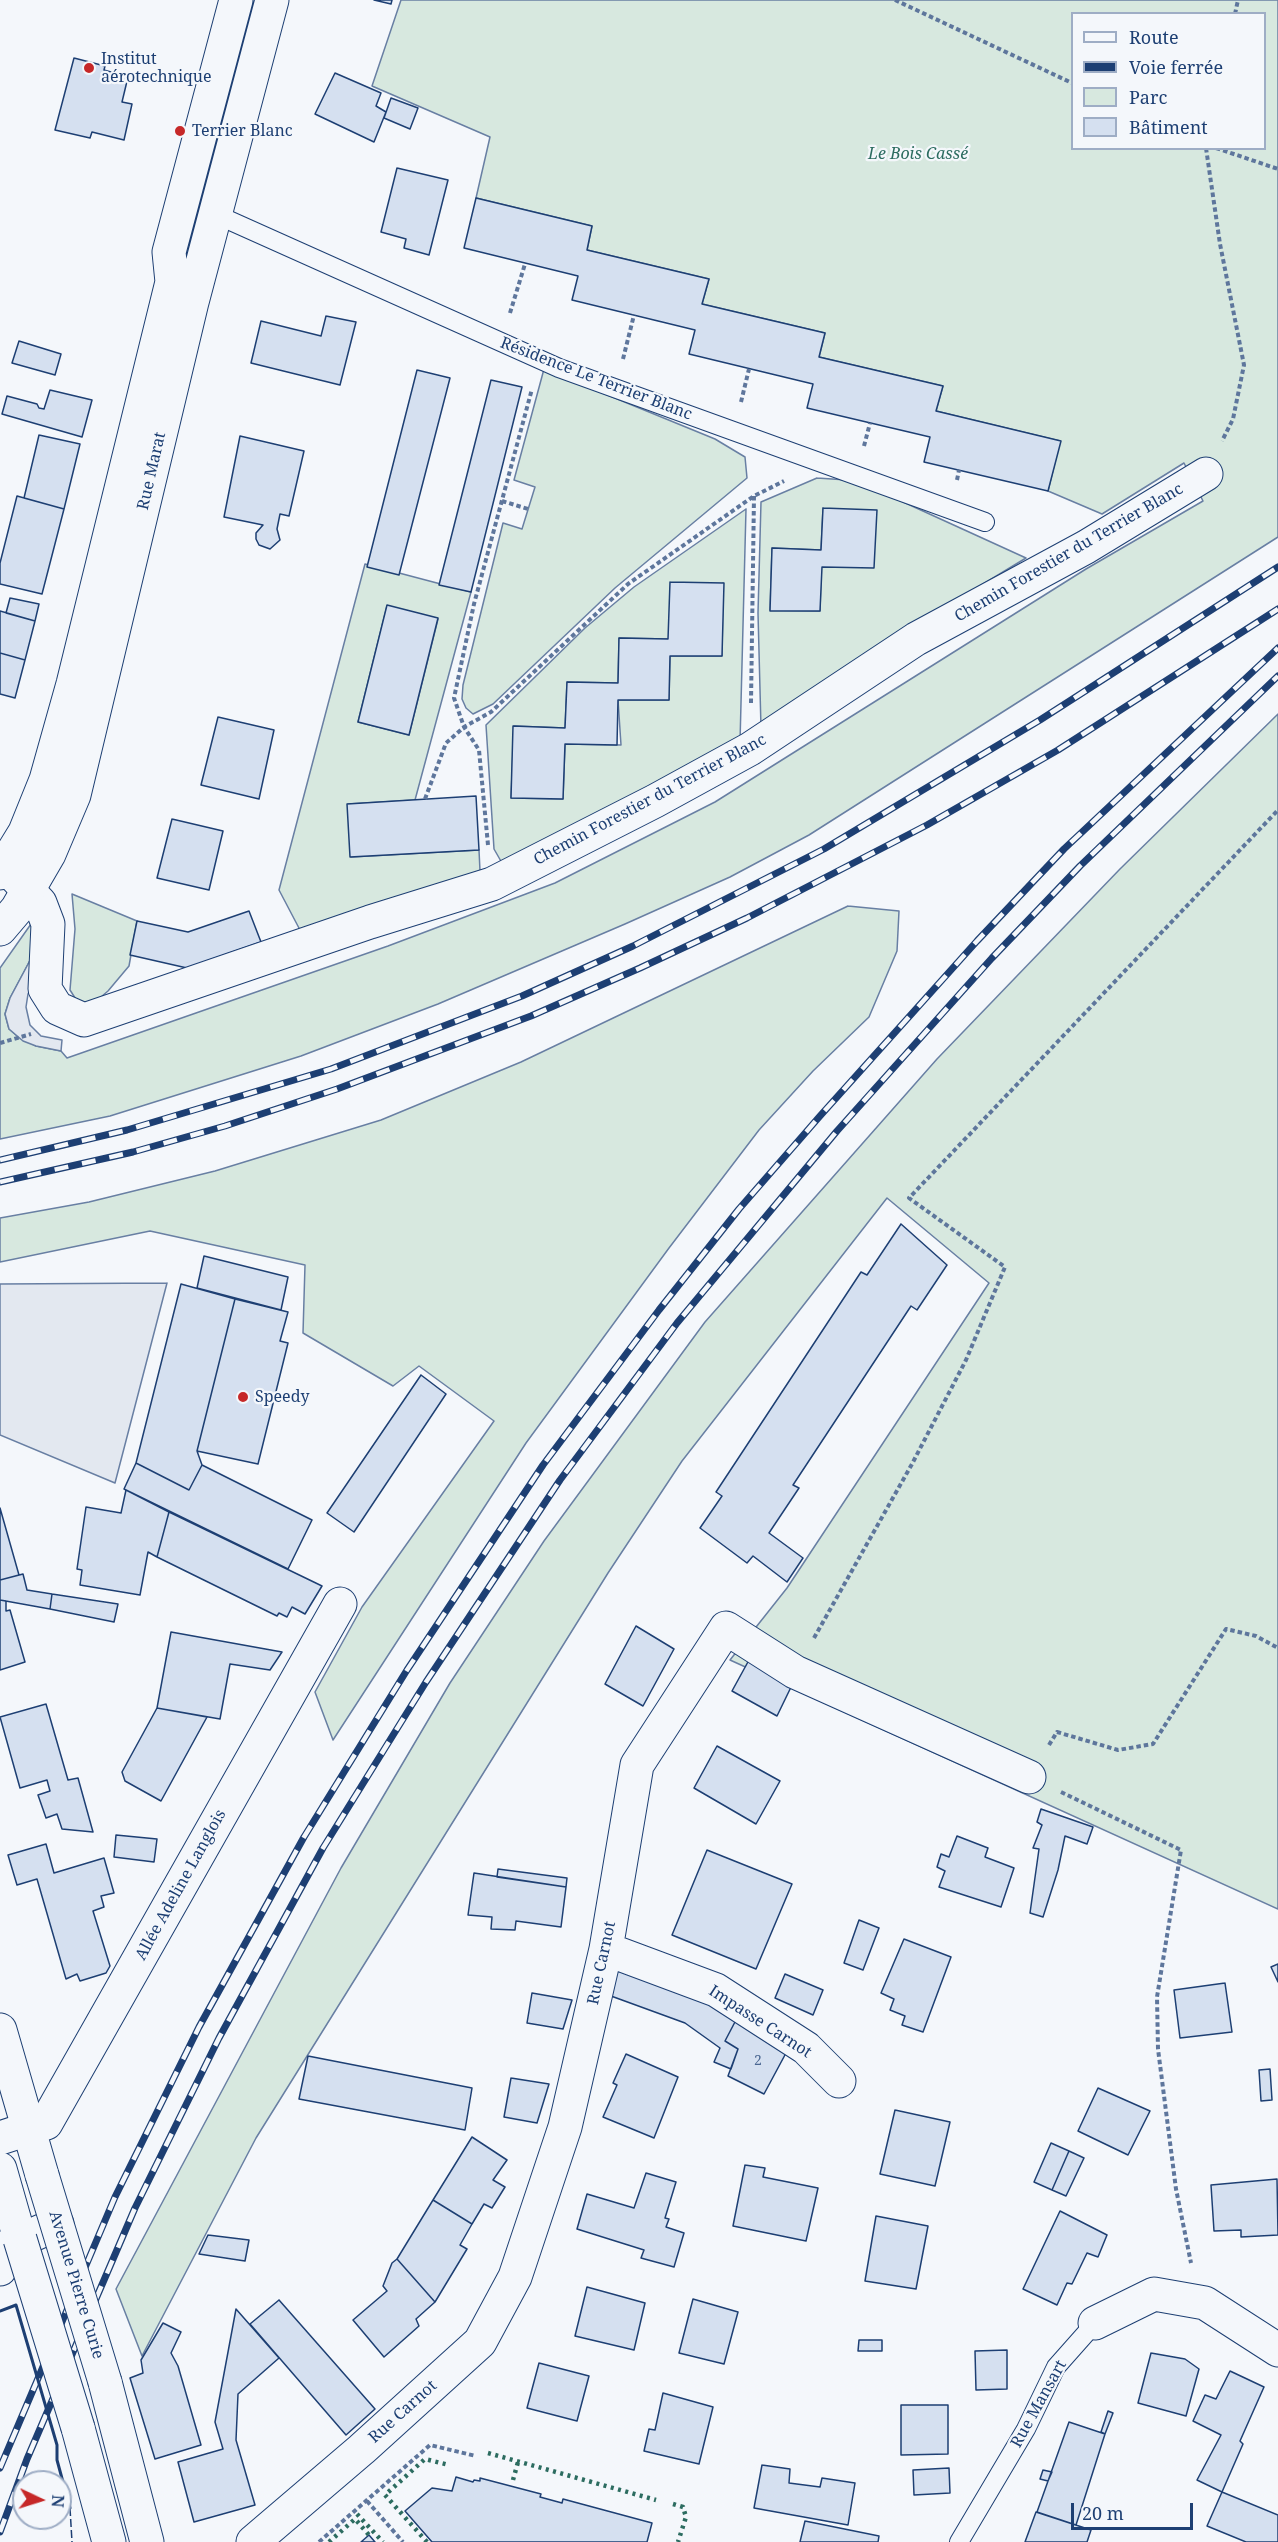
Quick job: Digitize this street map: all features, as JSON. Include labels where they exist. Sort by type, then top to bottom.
[{"type":"street","name":"Rue Marat","points":[[2,869],[25,832],[46,780],[73,684],[172,282],[169,252],[236,0]]},
{"type":"street","name":"Rue Marat","points":[[0,929],[17,909],[49,854],[74,795],[215,214],[272,0]]},
{"type":"street","name":"Chemin Forestier du Terrier Blanc","points":[[2,869],[28,889],[40,903],[48,924],[45,989],[57,1008],[84,1020],[370,922],[492,884],[655,801],[750,748],[916,639],[1086,547],[1206,474]]},
{"type":"street","name":"Allée Adeline Langlois","points":[[15,2134],[46,2123],[53,2112],[340,1604]]},
{"type":"street","name":"Rue Carnot","points":[[254,2542],[480,2342],[515,2277],[565,2127],[606,1949],[637,1765],[726,1629],[795,1672],[1029,1777]]},
{"type":"street","name":"Impasse Carnot","points":[[606,1949],[716,1990],[806,2048],[839,2082]]},
{"type":"street","name":"Avenue Pierre Curie","points":[[1,2037],[15,2134],[42,2175],[105,2382],[147,2542]]},
{"type":"street","points":[[0,2169],[78,2428],[109,2542]]},
{"type":"street","points":[[0,2269],[10,2245],[57,2224]]},
{"type":"street","name":"Rue Mansart","points":[[1095,2323],[1154,2294],[1205,2303],[1278,2350]]},
{"type":"lane","name":"Résidence Le Terrier Blanc","points":[[215,214],[540,360],[985,522]]},
{"type":"lane","name":"Rue Mansart","points":[[958,2542],[1026,2429],[1056,2367],[1095,2323]]},
{"type":"path","points":[[895,0],[1071,83]]},
{"type":"path","points":[[1206,150],[1220,244],[1244,365],[1233,419],[1206,474]]},
{"type":"path","points":[[1222,150],[1278,170]]},
{"type":"path","points":[[502,343],[525,264]]},
{"type":"path","points":[[616,389],[634,315]]},
{"type":"path","points":[[492,884],[479,750],[464,727],[454,698],[474,604],[540,360]]},
{"type":"path","points":[[425,799],[446,743],[464,727],[491,712],[628,584],[754,496],[819,462]]},
{"type":"path","points":[[750,748],[754,496]]},
{"type":"path","points":[[502,501],[528,509]]},
{"type":"path","points":[[795,1672],[912,1464],[966,1360],[1005,1267],[909,1198],[1278,810]]},
{"type":"path","points":[[1205,2303],[1191,2264],[1176,2189],[1158,2049],[1157,1997],[1181,1850],[1029,1777],[1057,1732],[1118,1750],[1153,1744],[1226,1629],[1256,1636],[1278,1648]]},
{"type":"path","points":[[319,2542],[430,2445],[476,2456]]},
{"type":"path","points":[[339,2468],[404,2542]]},
{"type":"green space","name":"Le Bois Cassé","points":[[401,0],[1278,0],[1278,537],[809,835],[730,877],[438,1004],[301,1056],[110,1116],[0,1139],[0,968],[31,924],[37,926],[35,951],[10,998],[5,1014],[9,1029],[36,1046],[61,1051],[67,1058],[388,946],[555,883],[715,802],[1086,569],[1203,501],[1184,463],[1102,514],[1048,491],[1060,441],[936,411],[943,386],[819,357],[825,333],[702,304],[709,279],[587,250],[592,226],[476,198],[490,137],[372,86]]},
{"type":"green space","points":[[544,369],[715,439],[745,457],[747,478],[615,588],[493,704],[473,714],[466,708],[462,699],[463,685],[503,523],[522,529],[535,487],[514,480]]},
{"type":"green space","points":[[817,478],[847,480],[901,501],[1026,558],[761,728],[758,613],[761,502]],"holes":[[[823,508],[820,611],[770,610],[772,548],[821,550]]]},
{"type":"green space","points":[[746,509],[740,742],[502,863],[494,849],[486,725],[585,628],[634,587]],"holes":[[[723,583],[722,656],[670,656],[669,700],[618,700],[621,745],[565,744],[563,799],[511,798],[514,726],[565,728],[567,682],[618,683],[619,638],[668,639]]]},
{"type":"green space","points":[[365,564],[471,592],[415,800],[348,804],[351,857],[479,850],[480,871],[300,930],[279,890]],"holes":[[[387,606],[438,619],[409,735],[358,722]]]},
{"type":"green space","points":[[1278,714],[1278,1909],[730,1660],[787,1588],[989,1283],[887,1198],[682,1461],[608,1573],[256,2138],[142,2356],[116,2289],[341,1868],[450,1683],[544,1541],[705,1322],[937,1059],[1120,869]]},
{"type":"green space","points":[[72,894],[137,921],[129,966],[108,991],[94,1003],[77,1001],[70,990],[75,929]]},
{"type":"green space","points":[[848,906],[899,911],[897,951],[869,1017],[813,1071],[759,1130],[669,1248],[526,1443],[333,1740],[315,1692],[362,1607],[494,1421],[419,1366],[393,1386],[303,1333],[305,1265],[150,1231],[0,1262],[0,1218],[89,1202],[215,1171],[381,1120],[521,1062]]},
{"type":"shaded area","points":[[35,951],[40,968],[28,994],[26,1007],[30,1025],[41,1036],[62,1040],[61,1051],[23,1041],[9,1029],[5,1014],[10,998]]},
{"type":"shaded area","points":[[167,1283],[115,1483],[0,1435],[0,1284]]},
{"type":"building","points":[[374,0],[392,0],[391,4]]},
{"type":"building","points":[[74,58],[105,66],[104,70],[128,77],[122,102],[132,104],[124,140],[92,132],[90,138],[55,130]]},
{"type":"building","points":[[335,73],[381,93],[376,106],[386,112],[374,142],[315,114]]},
{"type":"building","points":[[391,98],[418,108],[410,129],[384,118]]},
{"type":"building","points":[[397,168],[448,180],[429,255],[404,248],[406,239],[381,232]]},
{"type":"building","points":[[476,198],[592,226],[587,250],[709,279],[702,304],[825,333],[819,357],[943,386],[936,411],[1061,441],[1048,491],[924,462],[930,437],[807,408],[813,384],[689,354],[695,330],[572,300],[578,276],[464,248]]},
{"type":"building","points":[[326,316],[356,322],[340,385],[251,363],[261,321],[321,336]]},
{"type":"building","points":[[19,341],[61,354],[55,375],[12,363]]},
{"type":"building","points":[[417,370],[450,378],[399,575],[367,567]]},
{"type":"building","points":[[491,380],[522,387],[471,592],[439,585]]},
{"type":"building","points":[[50,390],[92,400],[82,437],[2,414],[7,396],[37,404],[39,408],[44,409]]},
{"type":"building","points":[[39,435],[80,444],[64,509],[24,498]]},
{"type":"building","points":[[240,436],[304,451],[289,516],[280,514],[277,529],[280,540],[270,549],[259,545],[256,539],[256,533],[263,525],[224,517]]},
{"type":"building","points":[[17,496],[64,509],[42,594],[0,584],[0,563]]},
{"type":"building","points":[[823,508],[877,510],[874,568],[822,567],[820,611],[770,611],[772,548],[821,550]]},
{"type":"building","points":[[670,582],[724,583],[722,656],[670,656],[669,700],[618,700],[617,745],[565,744],[563,799],[511,798],[513,726],[565,728],[567,682],[618,683],[619,638],[668,639]]},
{"type":"building","points":[[10,598],[39,604],[35,621],[6,613]]},
{"type":"building","points":[[387,605],[438,618],[409,735],[358,722]]},
{"type":"building","points":[[0,611],[35,621],[25,660],[0,653]]},
{"type":"building","points":[[0,653],[25,660],[15,698],[0,694]]},
{"type":"building","points":[[218,717],[274,730],[259,799],[201,785]]},
{"type":"building","points":[[476,796],[479,850],[350,857],[347,804]]},
{"type":"building","points":[[172,819],[223,831],[209,890],[157,878]]},
{"type":"building","points":[[249,911],[261,942],[187,968],[130,955],[137,921],[188,932]]},
{"type":"building","points":[[901,1224],[947,1265],[917,1310],[911,1306],[793,1485],[799,1488],[769,1533],[803,1558],[787,1582],[753,1556],[747,1563],[700,1528],[722,1496],[716,1492],[861,1272],[867,1275]]},
{"type":"building","points":[[204,1256],[288,1277],[281,1310],[197,1288]]},
{"type":"building","points":[[181,1284],[235,1299],[197,1451],[202,1465],[189,1490],[136,1463]]},
{"type":"building","name":"Speedy","points":[[235,1299],[288,1312],[280,1341],[288,1343],[258,1464],[197,1451]]},
{"type":"building","points":[[421,1375],[446,1394],[354,1532],[327,1513]]},
{"type":"building","points":[[136,1463],[189,1490],[202,1465],[312,1520],[288,1569],[124,1489]]},
{"type":"building","points":[[126,1490],[169,1512],[157,1557],[148,1552],[140,1595],[80,1585],[82,1570],[77,1569],[86,1507],[121,1513]]},
{"type":"building","points":[[0,1508],[19,1575],[0,1580]]},
{"type":"building","points":[[169,1512],[322,1586],[305,1614],[292,1607],[287,1617],[279,1613],[277,1616],[157,1557]]},
{"type":"building","points":[[23,1574],[27,1590],[52,1594],[50,1609],[0,1600],[0,1580]]},
{"type":"building","points":[[52,1594],[118,1604],[114,1622],[50,1609]]},
{"type":"building","points":[[0,1600],[6,1601],[6,1611],[10,1610],[25,1662],[0,1670]]},
{"type":"building","points":[[636,1626],[674,1649],[643,1706],[605,1684]]},
{"type":"building","points":[[171,1632],[282,1652],[270,1670],[230,1664],[220,1719],[157,1708]]},
{"type":"building","points":[[749,1660],[793,1683],[777,1716],[732,1691]]},
{"type":"building","points":[[46,1704],[68,1780],[78,1778],[93,1832],[62,1829],[57,1814],[46,1818],[38,1795],[50,1791],[47,1780],[20,1788],[0,1717]]},
{"type":"building","points":[[157,1708],[207,1717],[161,1801],[125,1781],[122,1772]]},
{"type":"building","points":[[717,1746],[780,1781],[756,1824],[694,1788]]},
{"type":"building","points":[[1041,1809],[1093,1827],[1087,1844],[1065,1836],[1058,1870],[1043,1917],[1030,1913],[1039,1849],[1033,1848],[1042,1825],[1037,1822]]},
{"type":"building","points":[[116,1835],[157,1839],[154,1862],[114,1857]]},
{"type":"building","points":[[957,1836],[988,1848],[985,1857],[1014,1868],[1001,1907],[939,1887],[945,1871],[937,1867],[941,1854],[949,1857]]},
{"type":"building","points":[[46,1844],[54,1873],[104,1858],[114,1893],[101,1896],[104,1907],[93,1911],[110,1966],[106,1973],[80,1981],[77,1974],[66,1979],[37,1879],[17,1885],[8,1855]]},
{"type":"building","points":[[707,1850],[792,1884],[756,1969],[672,1935]]},
{"type":"building","points":[[498,1869],[567,1878],[566,1887],[497,1877]]},
{"type":"building","points":[[474,1873],[566,1887],[561,1927],[516,1921],[515,1930],[491,1929],[492,1917],[468,1915]]},
{"type":"building","points":[[859,1920],[879,1928],[863,1970],[844,1963]]},
{"type":"building","points":[[904,1939],[951,1957],[923,2032],[902,2025],[905,2016],[890,2010],[894,1999],[881,1993]]},
{"type":"building","points":[[617,1963],[692,1993],[736,2020],[725,2041],[738,2049],[731,2069],[714,2062],[720,2048],[685,2023],[611,1996]]},
{"type":"building","points":[[1278,1964],[1278,1982],[1271,1967]]},
{"type":"building","points":[[785,1974],[823,1990],[813,2015],[775,1998]]},
{"type":"building","points":[[1225,1983],[1232,2032],[1180,2038],[1174,1990]]},
{"type":"building","points":[[532,1993],[572,2000],[563,2029],[527,2023]]},
{"type":"building","points":[[736,2020],[786,2053],[764,2094],[728,2076],[738,2049],[725,2041]]},
{"type":"building","points":[[626,2054],[678,2077],[654,2138],[603,2117],[617,2085],[613,2083]]},
{"type":"building","points":[[308,2056],[472,2088],[465,2130],[299,2099]]},
{"type":"building","points":[[1270,2069],[1272,2100],[1261,2101],[1259,2070]]},
{"type":"building","points":[[511,2078],[549,2084],[537,2123],[504,2117]]},
{"type":"building","points":[[1098,2088],[1150,2111],[1128,2155],[1078,2131]]},
{"type":"building","points":[[895,2110],[950,2122],[935,2186],[880,2174]]},
{"type":"building","points":[[472,2137],[507,2160],[493,2180],[505,2187],[492,2208],[484,2204],[472,2224],[433,2200]]},
{"type":"building","points":[[1051,2143],[1069,2151],[1052,2190],[1034,2182]]},
{"type":"building","points":[[1069,2151],[1084,2158],[1066,2196],[1052,2190]]},
{"type":"building","points":[[745,2165],[765,2168],[763,2177],[818,2188],[806,2241],[733,2226]]},
{"type":"building","points":[[646,2173],[676,2182],[665,2218],[669,2219],[666,2227],[684,2233],[674,2267],[641,2258],[644,2250],[577,2229],[587,2194],[634,2208]]},
{"type":"building","points":[[1277,2179],[1278,2235],[1241,2237],[1241,2230],[1214,2231],[1211,2185]]},
{"type":"building","points":[[433,2200],[472,2224],[460,2245],[467,2249],[435,2302],[397,2259]]},
{"type":"building","points":[[1060,2211],[1107,2235],[1098,2257],[1087,2253],[1072,2284],[1067,2283],[1057,2305],[1023,2289]]},
{"type":"building","points":[[876,2216],[928,2226],[916,2289],[865,2281]]},
{"type":"building","points":[[208,2235],[249,2240],[245,2261],[199,2254]]},
{"type":"building","points":[[397,2259],[435,2302],[416,2319],[419,2326],[384,2357],[353,2320],[387,2291],[383,2286],[392,2263]]},
{"type":"building","points":[[587,2287],[645,2303],[634,2350],[575,2336]]},
{"type":"building","points":[[693,2299],[738,2312],[724,2364],[679,2353]]},
{"type":"building","points":[[279,2300],[375,2409],[346,2435],[250,2324]]},
{"type":"building","points":[[236,2309],[279,2358],[238,2394],[236,2440],[255,2505],[194,2522],[178,2462],[223,2449],[215,2422]]},
{"type":"building","points":[[163,2323],[181,2332],[171,2353],[178,2366],[201,2445],[155,2459],[130,2378],[143,2373],[141,2360]]},
{"type":"building","points":[[859,2340],[882,2340],[882,2351],[858,2351]]},
{"type":"building","points":[[1007,2350],[1007,2389],[976,2390],[975,2351]]},
{"type":"building","points":[[1151,2353],[1185,2359],[1199,2369],[1186,2416],[1138,2403]]},
{"type":"building","points":[[539,2363],[589,2376],[577,2421],[527,2408]]},
{"type":"building","points":[[1230,2371],[1264,2387],[1240,2441],[1243,2444],[1222,2492],[1197,2480],[1221,2435],[1193,2421],[1205,2395],[1216,2399]]},
{"type":"building","points":[[663,2393],[713,2407],[699,2464],[644,2451],[649,2429],[655,2430]]},
{"type":"building","points":[[901,2405],[948,2405],[948,2454],[901,2455]]},
{"type":"building","points":[[1108,2411],[1113,2413],[1105,2434],[1101,2432]]},
{"type":"building","points":[[1069,2422],[1105,2434],[1076,2525],[1037,2512]]},
{"type":"building","points":[[762,2465],[790,2469],[789,2483],[820,2487],[822,2478],[855,2483],[848,2525],[754,2508]]},
{"type":"building","points":[[949,2468],[950,2493],[914,2495],[913,2470]]},
{"type":"building","points":[[1043,2470],[1052,2472],[1048,2481],[1040,2479]]},
{"type":"building","points":[[456,2477],[473,2482],[474,2480],[480,2481],[480,2478],[541,2494],[540,2497],[562,2503],[563,2499],[652,2523],[647,2542],[432,2542],[405,2511],[432,2488],[452,2491]]},
{"type":"building","points":[[1222,2492],[1278,2515],[1278,2542],[1246,2542],[1207,2526]]},
{"type":"building","points":[[1036,2512],[1091,2530],[1087,2542],[1025,2542]]},
{"type":"building","points":[[805,2521],[879,2536],[878,2542],[800,2542]]},
{"type":"building","points":[[369,2535],[375,2542],[361,2542]]},
{"type":"railway","points":[[0,1160],[127,1130],[331,1069],[522,996],[633,946],[824,849],[1040,720],[1278,567]]},
{"type":"railway","points":[[0,1182],[133,1152],[225,1126],[337,1089],[531,1016],[640,968],[747,918],[927,825],[1058,750],[1278,609]]},
{"type":"railway","points":[[0,2468],[115,2197],[199,2027],[304,1837],[407,1670],[543,1465],[659,1310],[739,1209],[977,941],[1064,849],[1278,648]]},
{"type":"railway","points":[[0,2532],[27,2459],[135,2208],[219,2038],[323,1848],[426,1682],[560,1480],[677,1323],[837,1131],[992,958],[1080,866],[1278,676]]},
{"type":"hedge","points":[[488,2453],[656,2500]]},
{"type":"hedge","points":[[427,2542],[385,2495],[425,2459],[449,2465]]},
{"type":"hedge","points":[[513,2480],[518,2462]]},
{"type":"hedge","points":[[673,2504],[683,2507],[686,2517],[678,2542]]},
{"type":"hedge","points":[[357,2514],[383,2542]]},
{"type":"hedge","points":[[329,2542],[355,2519],[369,2535]]},
{"type":"fence","points":[[71,2530],[72,2542]]},
{"type":"wall","points":[[0,2311],[16,2305],[57,2445],[60,2470]]},
{"type":"place","name":"Institut aérotechnique","points":[[89,68]]},
{"type":"place","name":"Terrier Blanc","points":[[180,131]]},
{"type":"place","name":"Speedy","points":[[243,1397]]}]
